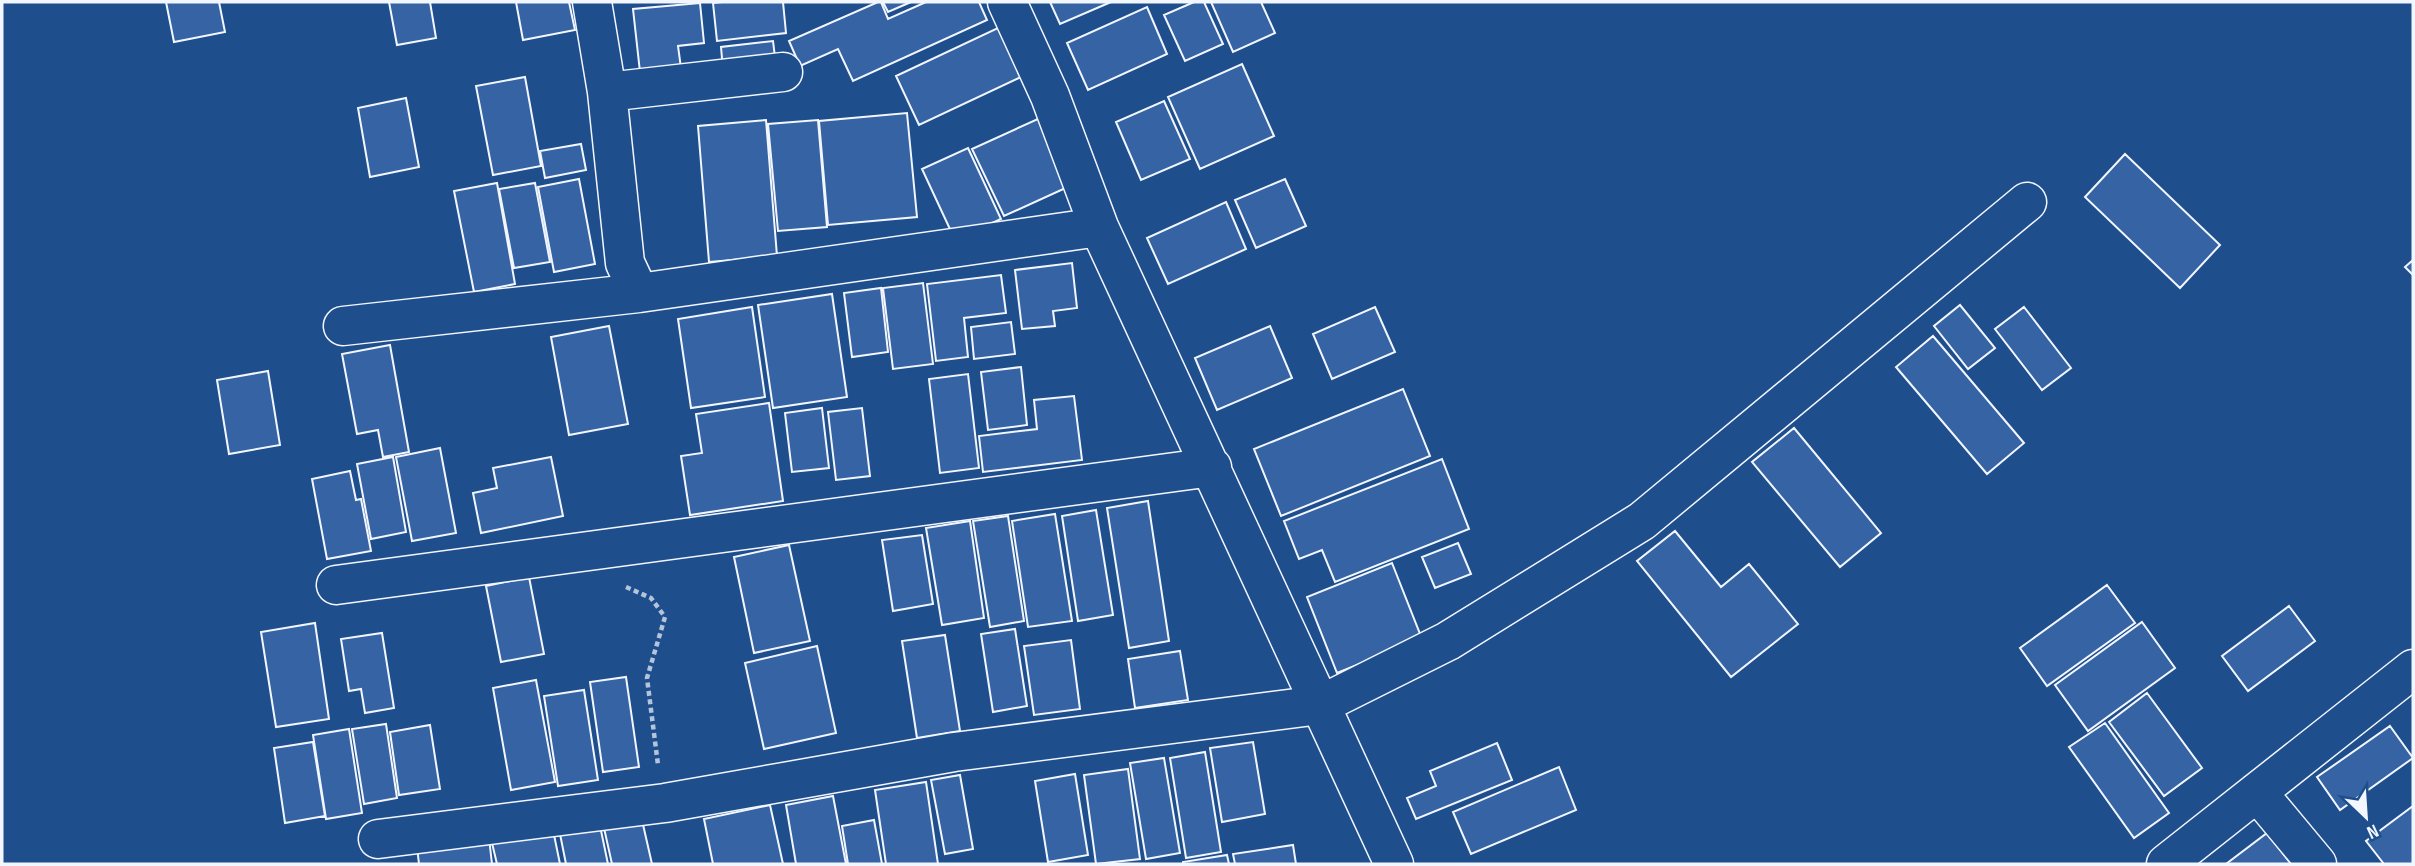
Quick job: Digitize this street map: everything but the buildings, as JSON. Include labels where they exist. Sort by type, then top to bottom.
[{"type":"street","points":[[592,2],[607,92],[625,263],[639,293]]},
{"type":"street","points":[[1007,2],[1050,96],[1099,227],[1394,864]]},
{"type":"street","points":[[607,92],[783,72]]},
{"type":"street","points":[[378,839],[665,803],[954,752],[1320,705],[1448,641],[1642,522],[2028,202]]},
{"type":"street","points":[[343,326],[639,293],[1099,227]]},
{"type":"street","points":[[336,585],[1212,467]]},
{"type":"street","points":[[2166,864],[2413,669]]},
{"type":"street","points":[[2257,792],[2317,864]]},
{"type":"path","points":[[583,552],[625,587],[651,598],[665,617],[647,678],[655,753],[665,803]]}]
